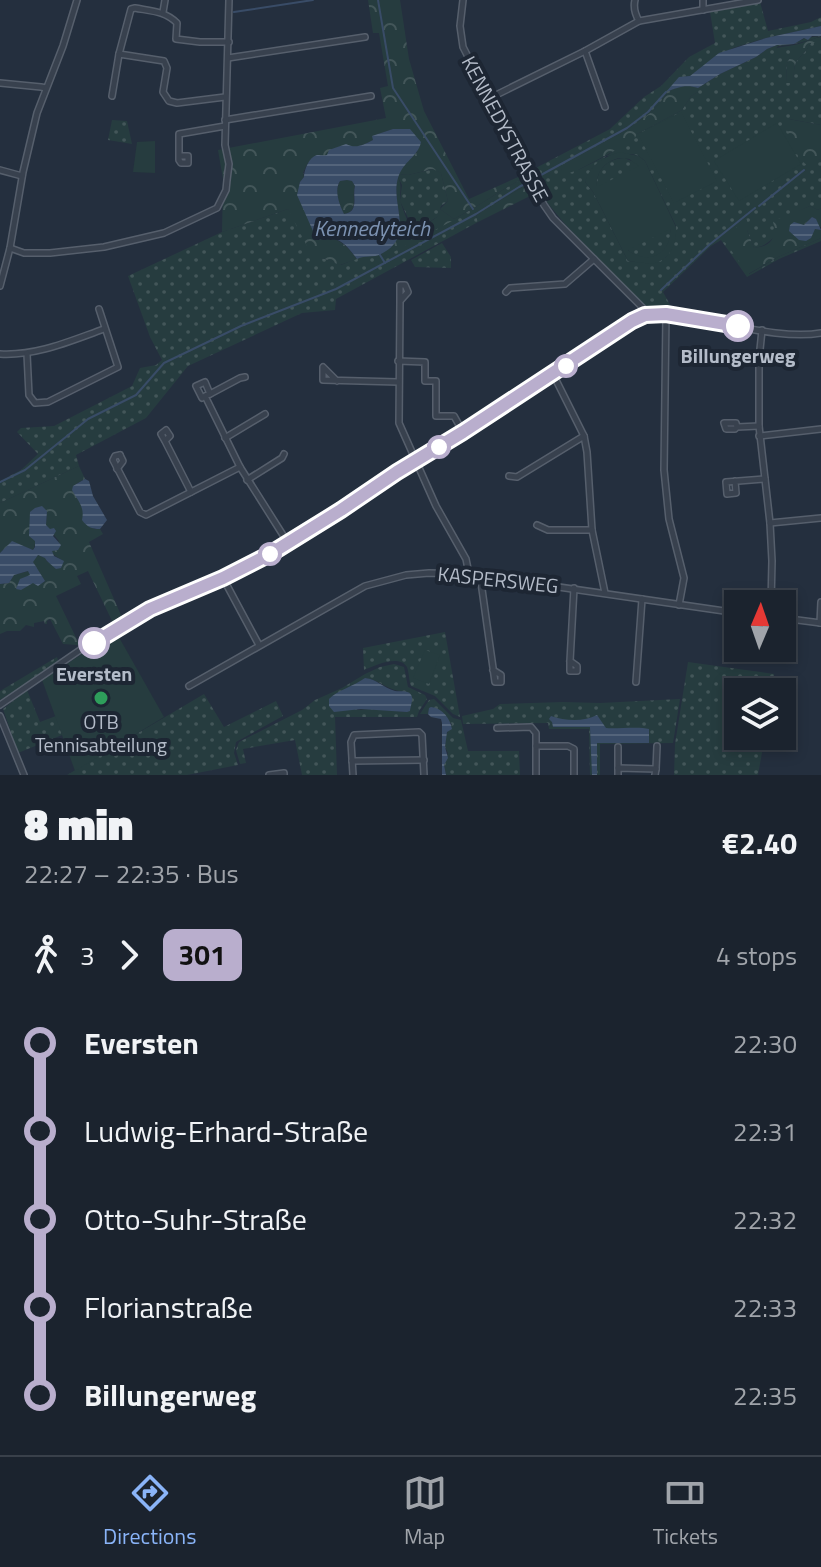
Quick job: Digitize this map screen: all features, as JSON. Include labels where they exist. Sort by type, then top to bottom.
[{"type":"street","points":[[0,286],[37,113],[77,0]]},
{"type":"street","points":[[163,12],[165,0]]},
{"type":"street","points":[[10,248],[24,253],[50,253],[104,247],[164,233],[217,208],[226,190],[229,164],[225,145],[225,97],[229,0]]},
{"type":"street","name":"KENNEDYSTRASSE","points":[[463,0],[460,26],[463,47],[544,205],[553,218],[644,309],[645,315]]},
{"type":"street","points":[[635,0],[639,21]]},
{"type":"street","points":[[703,0],[703,10]]},
{"type":"street","points":[[488,96],[508,90],[639,21],[758,0]]},
{"type":"street","points":[[112,96],[131,9],[163,12],[177,23],[176,39],[229,42]]},
{"type":"street","points":[[228,58],[363,40]]},
{"type":"street","points":[[585,51],[605,107]]},
{"type":"street","points":[[119,54],[164,61],[167,68],[163,92],[169,101],[177,103],[225,97]]},
{"type":"street","points":[[0,83],[46,88]]},
{"type":"street","points":[[181,156],[179,134],[371,96]]},
{"type":"street","points":[[0,170],[22,176]]},
{"type":"street","points":[[506,292],[510,288],[565,284],[594,259]]},
{"type":"street","points":[[400,301],[399,423],[436,506],[466,559],[469,574]]},
{"type":"street","points":[[27,354],[29,395],[35,403],[48,402],[118,367],[99,309]]},
{"type":"street","points":[[666,314],[664,470],[669,519],[684,578],[679,605]]},
{"type":"street","points":[[0,705],[80,650],[150,609],[223,578],[288,543],[645,315],[666,314],[796,335],[821,333]]},
{"type":"street","points":[[0,354],[27,354],[104,329]]},
{"type":"street","points":[[762,330],[759,436],[770,523],[771,590]]},
{"type":"street","points":[[398,361],[425,362],[425,381],[436,381],[436,416],[454,416],[463,432]]},
{"type":"street","points":[[553,374],[584,436],[592,530],[605,593]]},
{"type":"street","points":[[245,377],[208,395],[225,438],[247,480],[288,543]]},
{"type":"street","points":[[337,381],[398,382]]},
{"type":"street","points":[[225,438],[265,414]]},
{"type":"street","points":[[737,427],[759,426]]},
{"type":"street","points":[[759,436],[821,429]]},
{"type":"street","points":[[509,476],[517,477],[584,436]]},
{"type":"street","points":[[165,441],[191,492]]},
{"type":"street","points":[[247,480],[284,454]]},
{"type":"street","points":[[117,469],[140,512],[146,515],[240,467]]},
{"type":"street","points":[[735,481],[765,479]]},
{"type":"street","points":[[770,523],[821,518]]},
{"type":"street","points":[[537,525],[548,530],[592,530]]},
{"type":"street","name":"KASPERSWEG","points":[[189,686],[365,586],[406,575],[480,575],[724,611]]},
{"type":"street","points":[[480,575],[493,670]]},
{"type":"street","points":[[223,578],[259,645]]},
{"type":"street","points":[[570,661],[574,588]]},
{"type":"street","points":[[636,682],[642,599]]},
{"type":"street","points":[[796,620],[821,623],[821,602]]},
{"type":"street","points":[[0,716],[24,775]]},
{"type":"street","points":[[497,728],[531,727],[536,733],[536,775]]},
{"type":"street","points":[[353,775],[351,739],[354,735],[419,732],[423,738],[424,775]]},
{"type":"street","points":[[536,746],[568,746],[574,749],[574,775]]},
{"type":"street","points":[[618,747],[618,772],[655,772],[657,746]]},
{"type":"street","points":[[352,761],[424,760]]},
{"type":"street","points":[[269,775],[284,775]]},
{"type":"green space","points":[[368,0],[400,0],[409,59],[424,111],[469,199],[525,174],[527,176],[454,219],[440,209],[448,201],[441,173],[433,169],[399,174],[403,164],[417,152],[410,129],[393,129],[373,136],[373,140],[365,144],[308,163],[300,182],[299,189],[321,237],[342,243],[357,259],[340,265],[322,258],[314,260],[288,209],[222,232],[223,179],[218,150],[386,118],[380,88],[388,86],[379,33],[373,33]]},
{"type":"green space","points":[[760,2],[768,31],[821,17],[821,26],[733,48],[690,76],[683,77],[669,91],[684,86],[698,88],[767,49],[777,45],[793,44],[778,46],[774,51],[796,48],[787,63],[786,83],[794,80],[796,62],[811,43],[821,43],[821,125],[789,119],[814,160],[821,159],[821,208],[818,210],[810,206],[794,214],[771,240],[754,248],[746,220],[749,274],[778,257],[821,238],[821,241],[747,277],[721,240],[663,292],[673,310],[647,309],[564,223],[546,201],[530,171],[610,129],[644,97],[661,86],[689,57],[715,43],[710,12]],"holes":[[[698,92],[691,96],[682,110],[578,170],[562,171],[561,166],[628,129],[653,111],[668,93]],[[632,154],[645,161],[676,226],[666,257],[651,263],[628,261],[585,182],[606,156]]]},
{"type":"green space","points":[[821,36],[806,41],[794,44],[805,38]]},
{"type":"green space","points":[[821,37],[821,43],[811,43],[798,59],[794,80],[786,83],[787,63],[795,48],[774,52],[774,49]]},
{"type":"green space","points":[[690,87],[698,92],[691,96],[682,110],[578,170],[569,173],[562,171],[560,166],[628,129],[653,111],[668,93]]},
{"type":"green space","points":[[681,112],[717,181],[674,203],[638,134]]},
{"type":"green space","points":[[788,119],[821,125],[821,159],[805,164],[783,123]]},
{"type":"green space","points":[[112,120],[127,121],[132,144],[108,140]]},
{"type":"green space","points":[[777,123],[801,164],[739,201],[714,161]]},
{"type":"green space","points":[[155,141],[155,173],[133,172],[137,142]]},
{"type":"green space","points":[[619,152],[639,156],[645,161],[676,227],[672,249],[661,261],[628,261],[585,182],[594,166]],"holes":[[[620,158],[629,159],[639,166],[597,187],[602,168]],[[670,229],[667,245],[657,255],[643,257],[628,250]]]},
{"type":"green space","points":[[624,158],[640,167],[668,223],[668,244],[664,251],[654,257],[642,258],[629,251],[597,189],[603,167]]},
{"type":"green space","points":[[434,169],[441,173],[448,201],[440,209],[454,219],[527,176],[530,183],[476,215],[478,222],[336,299],[335,310],[302,313],[188,366],[146,418],[76,455],[79,466],[0,503],[0,481],[21,470],[38,454],[17,432],[21,428],[54,426],[132,386],[140,368],[156,365],[162,360],[150,337],[128,276],[222,232],[288,209],[322,258],[341,265],[363,256],[381,254],[384,257],[440,215],[411,234],[409,220],[400,201],[402,185],[399,174]]},
{"type":"green space","points":[[398,177],[400,198],[411,233],[440,215],[452,221],[384,257],[381,254],[397,235],[399,226]]},
{"type":"green space","points":[[347,180],[355,186],[354,203],[348,213],[343,214],[337,189],[340,181]]},
{"type":"green space","points":[[530,183],[536,193],[478,222],[476,215]]},
{"type":"green space","points":[[810,206],[818,210],[821,208],[821,227],[812,217],[804,225],[812,234],[815,229],[821,230],[821,238],[748,274],[723,239],[747,219],[747,230],[754,248],[765,245],[773,237],[773,221]]},
{"type":"green space","points":[[442,243],[451,257],[451,268],[415,267],[411,260]]},
{"type":"green space","points":[[79,466],[85,479],[76,484],[84,513],[94,529],[100,529],[103,534],[89,542],[124,622],[115,627],[88,571],[77,576],[81,584],[56,596],[81,648],[63,644],[50,619],[47,624],[44,621],[34,623],[34,627],[26,625],[20,631],[0,634],[0,584],[9,583],[14,575],[29,571],[34,583],[45,582],[32,561],[38,555],[46,558],[47,562],[63,561],[51,551],[59,541],[46,525],[47,511],[30,512],[35,536],[33,550],[12,542],[0,553],[0,503]]},
{"type":"green space","name":"OTB Tennisabteilung","points":[[116,632],[164,717],[75,771],[42,680]]},
{"type":"green space","points":[[445,632],[460,717],[435,696],[411,686],[407,667],[403,663],[386,662],[364,670],[363,648]]},
{"type":"green space","points":[[425,650],[440,655],[429,684],[413,678]]},
{"type":"green space","points":[[57,657],[59,664],[0,700],[0,691]]},
{"type":"green space","points":[[688,662],[774,674],[773,678],[724,678],[724,750],[762,750],[758,775],[674,775],[675,744]]},
{"type":"green space","points":[[394,664],[404,667],[408,687],[427,699],[417,717],[335,717],[337,775],[302,775],[295,740],[243,749],[246,763],[240,764],[236,750],[239,742],[380,667]],"holes":[[[365,678],[394,690],[407,692],[407,712],[358,710],[332,696]]]},
{"type":"green space","points":[[27,690],[40,722],[56,716],[62,735],[18,753],[3,709]]},
{"type":"green space","points":[[204,694],[224,727],[276,701],[283,716],[236,742],[234,753],[238,765],[187,775],[67,775]]},
{"type":"green space","points":[[434,699],[453,718],[461,720],[468,751],[519,751],[520,775],[446,775],[446,735],[452,724],[429,708],[428,714],[420,714],[429,700]]},
{"type":"green space","points":[[680,699],[673,743],[600,744],[600,775],[590,775],[589,729],[549,729],[548,723],[463,724],[462,716],[493,709],[500,704]]},
{"type":"water","points":[[821,26],[821,36],[767,49],[698,88],[682,87],[666,92],[679,77],[690,76],[719,53],[766,38]]},
{"type":"water","name":"Kennedyteich","points":[[393,129],[410,129],[421,142],[398,178],[400,229],[397,239],[381,254],[357,259],[340,241],[330,238],[317,240],[297,195],[306,167],[314,156],[327,155],[329,150],[346,144],[363,145],[373,140],[372,136]],"holes":[[[340,181],[352,181],[355,186],[354,207],[344,214],[337,189]]]},
{"type":"water","points":[[812,217],[821,230],[815,229],[811,238],[799,240],[789,231],[794,222],[804,225]]},
{"type":"water","points":[[85,479],[89,481],[93,496],[107,520],[100,529],[90,527],[82,520],[82,508],[72,490],[73,486]]},
{"type":"water","points":[[42,506],[47,511],[46,525],[54,528],[53,536],[61,545],[58,550],[52,551],[54,556],[64,561],[61,568],[56,569],[38,555],[33,562],[45,581],[38,586],[33,583],[21,590],[16,589],[20,579],[30,575],[28,571],[14,575],[9,583],[0,584],[0,553],[12,541],[33,550],[35,541],[29,536],[30,512]]},
{"type":"water","points":[[365,678],[391,690],[411,694],[410,711],[361,709],[334,712],[329,706],[329,699]]},
{"type":"water","points":[[431,707],[445,714],[452,729],[447,732],[445,747],[448,758],[444,765],[446,775],[442,775],[442,723],[441,719],[428,714]]},
{"type":"water","points":[[597,715],[606,728],[649,729],[649,743],[597,743],[597,775],[592,775],[590,727],[553,727],[549,719],[551,716],[580,720]]},
{"type":"waterway","points":[[234,12],[313,0]]},
{"type":"waterway","points":[[378,0],[393,88],[473,209]]},
{"type":"waterway","points":[[0,482],[25,470],[88,419],[136,395],[164,363],[241,326],[336,289],[476,214],[627,128],[648,112],[666,92]]},
{"type":"waterway","points":[[759,206],[804,170]]},
{"type":"waterway","points":[[661,290],[755,208]]},
{"type":"waterway","points":[[380,255],[385,263]]},
{"type":"bus line","name":"301","points":[[94,643],[150,609],[270,554],[632,321],[645,315],[666,314],[738,326]]},
{"type":"place","name":"Billungerweg","points":[[738,326]]},
{"type":"place","name":"Eversten","points":[[94,643]]},
{"type":"place","name":"OTB Tennisabteilung","points":[[101,698]]}]
